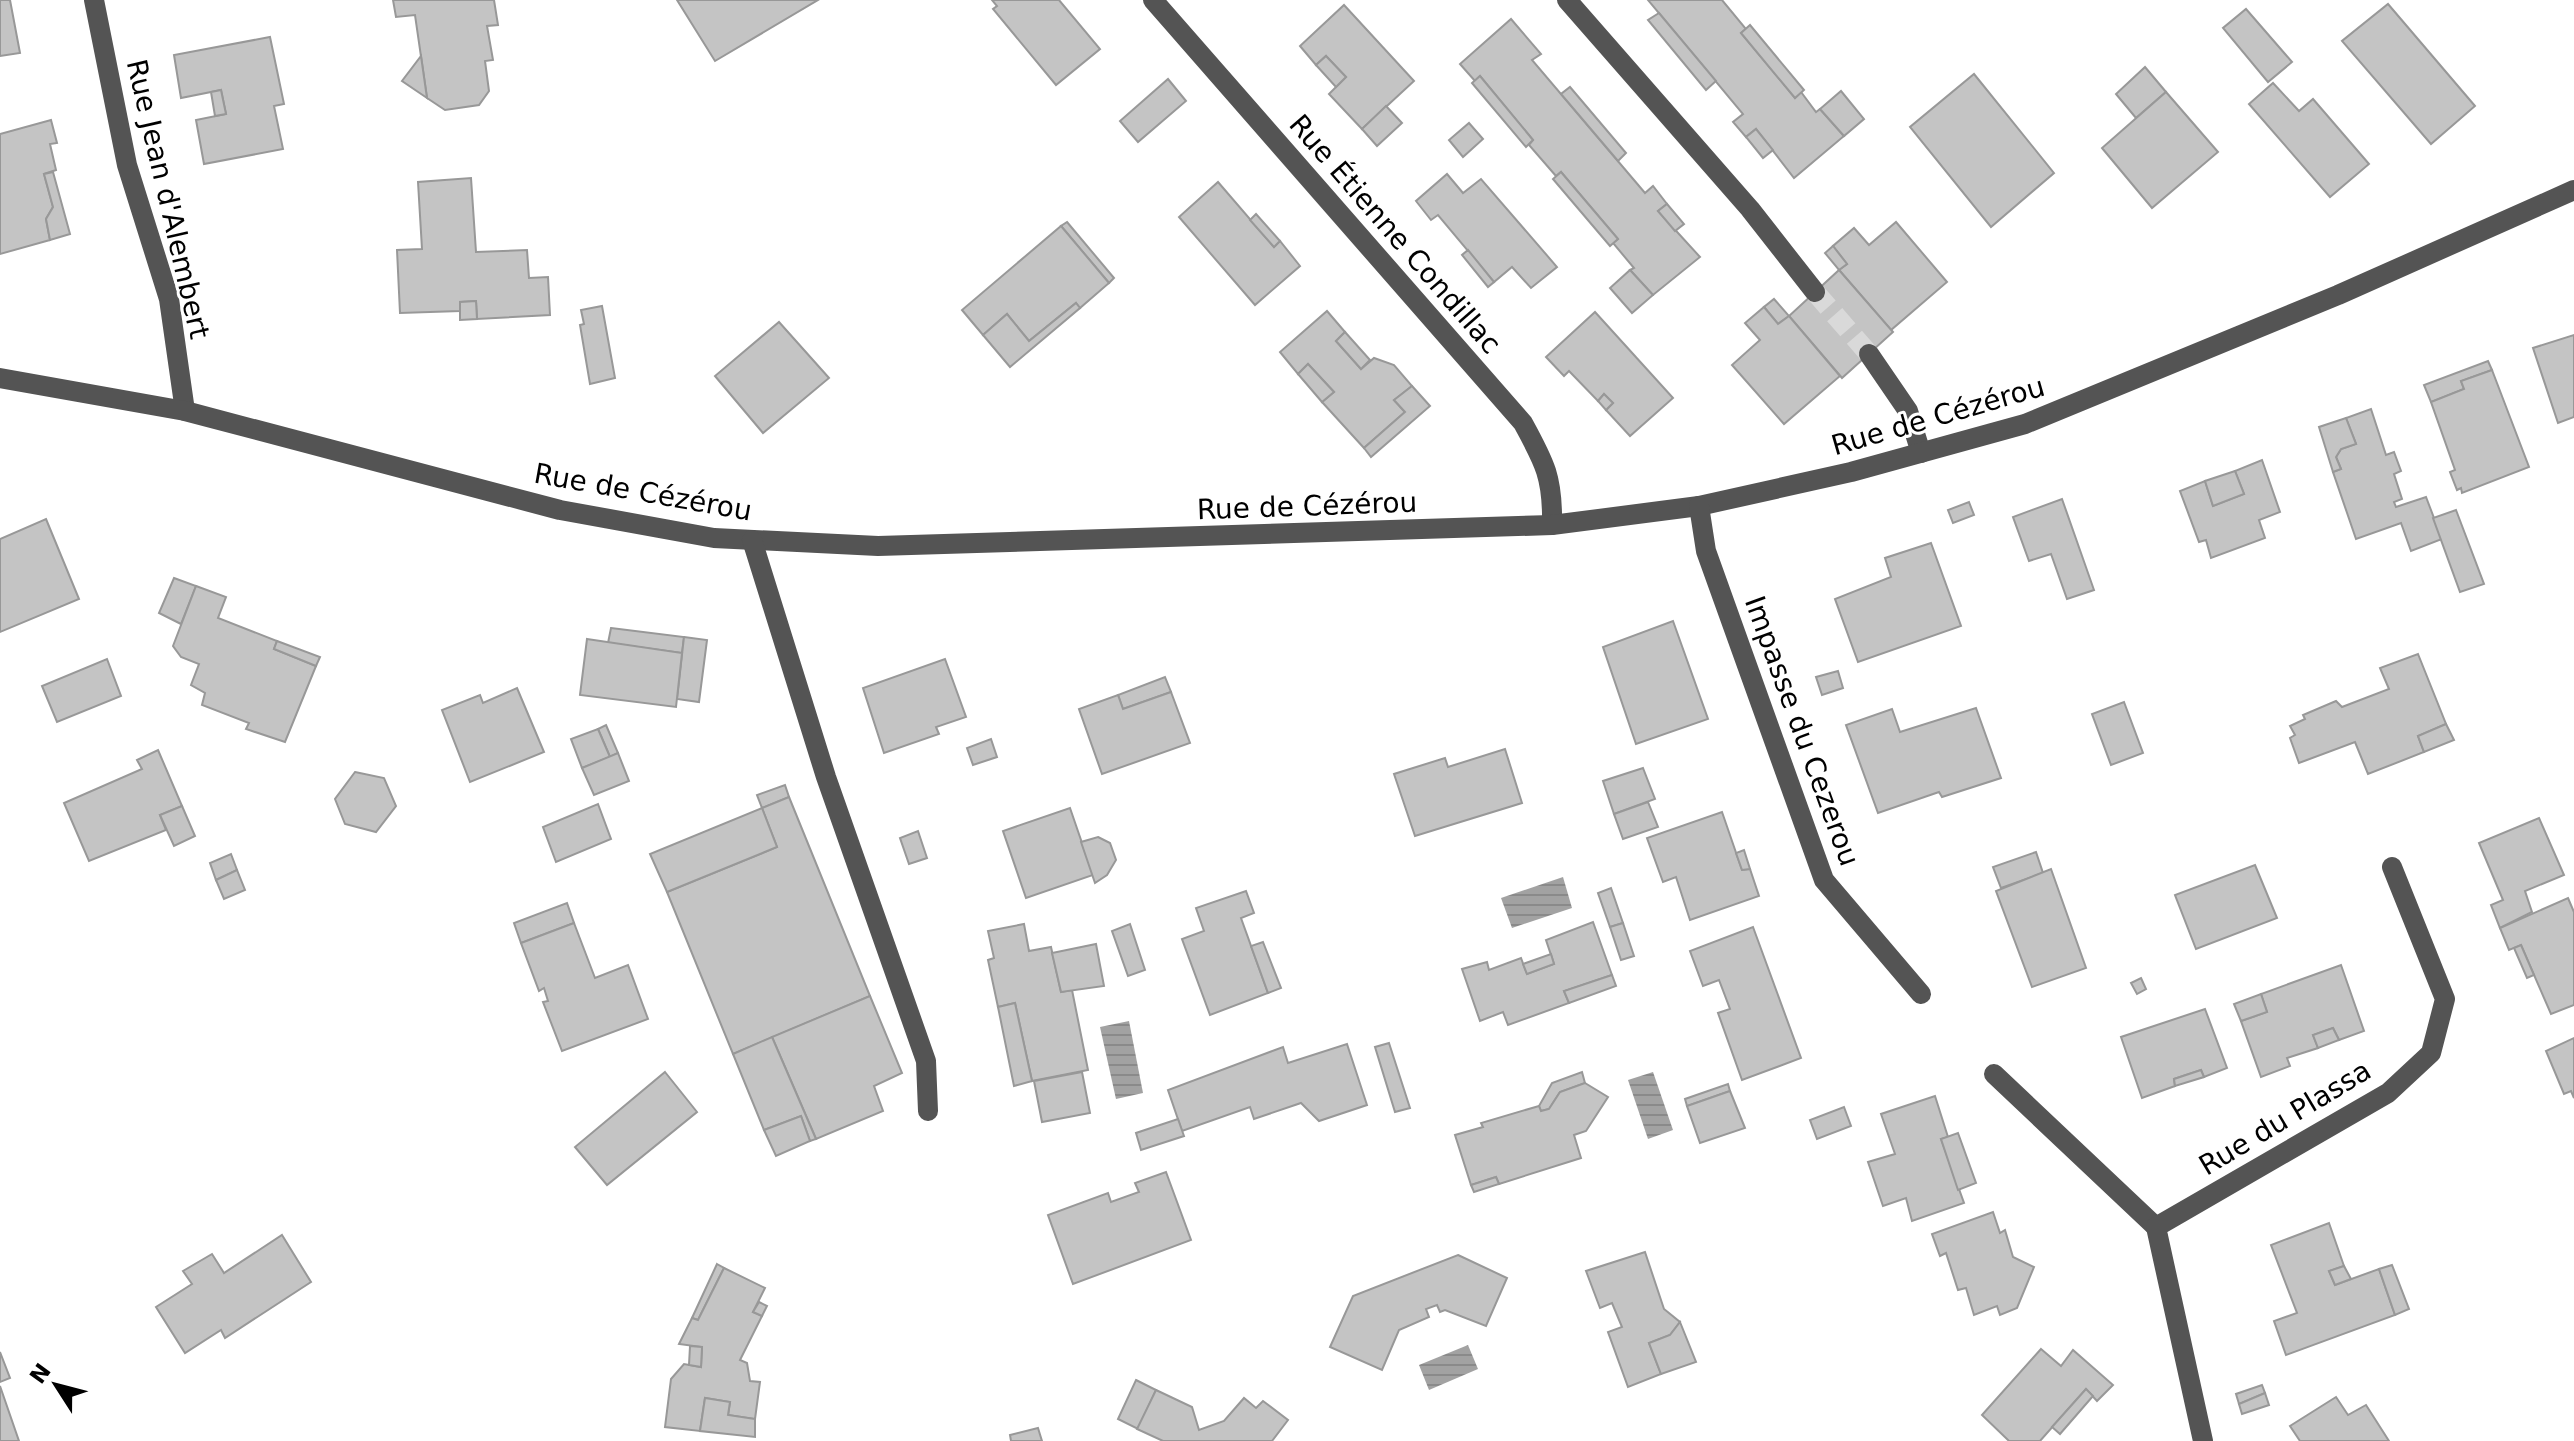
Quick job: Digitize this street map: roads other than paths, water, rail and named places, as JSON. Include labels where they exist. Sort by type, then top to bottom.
[{"type":"street","name":"Rue Étienne Condillac","points":[[1153,0],[1523,423],[1546,466],[1552,499],[1552,525]]},
{"type":"street","points":[[1567,0],[1750,209],[1815,292]]},
{"type":"street","name":"Rue Jean d'Alembert","points":[[99,1],[127,165],[169,299],[185,411]]},
{"type":"street","name":"Rue de Cézérou","points":[[0,378],[185,411],[560,510],[714,538],[878,546],[1552,525],[1699,506],[1851,472],[2025,424],[2338,295],[2574,190]]},
{"type":"street","points":[[1869,354],[1908,411],[1921,453]]},
{"type":"street","name":"Impasse du Cezerou","points":[[1699,506],[1706,551],[1824,880],[1921,994]]},
{"type":"street","points":[[752,540],[826,777],[926,1061],[928,1111]]},
{"type":"street","name":"Rue du Plassa","points":[[2156,1227],[2388,1093],[2431,1053],[2445,999],[2392,867]]},
{"type":"street","points":[[1994,1074],[2156,1227],[2203,1441]]},
{"type":"tunnel","points":[[1815,292],[1869,354]]}]
